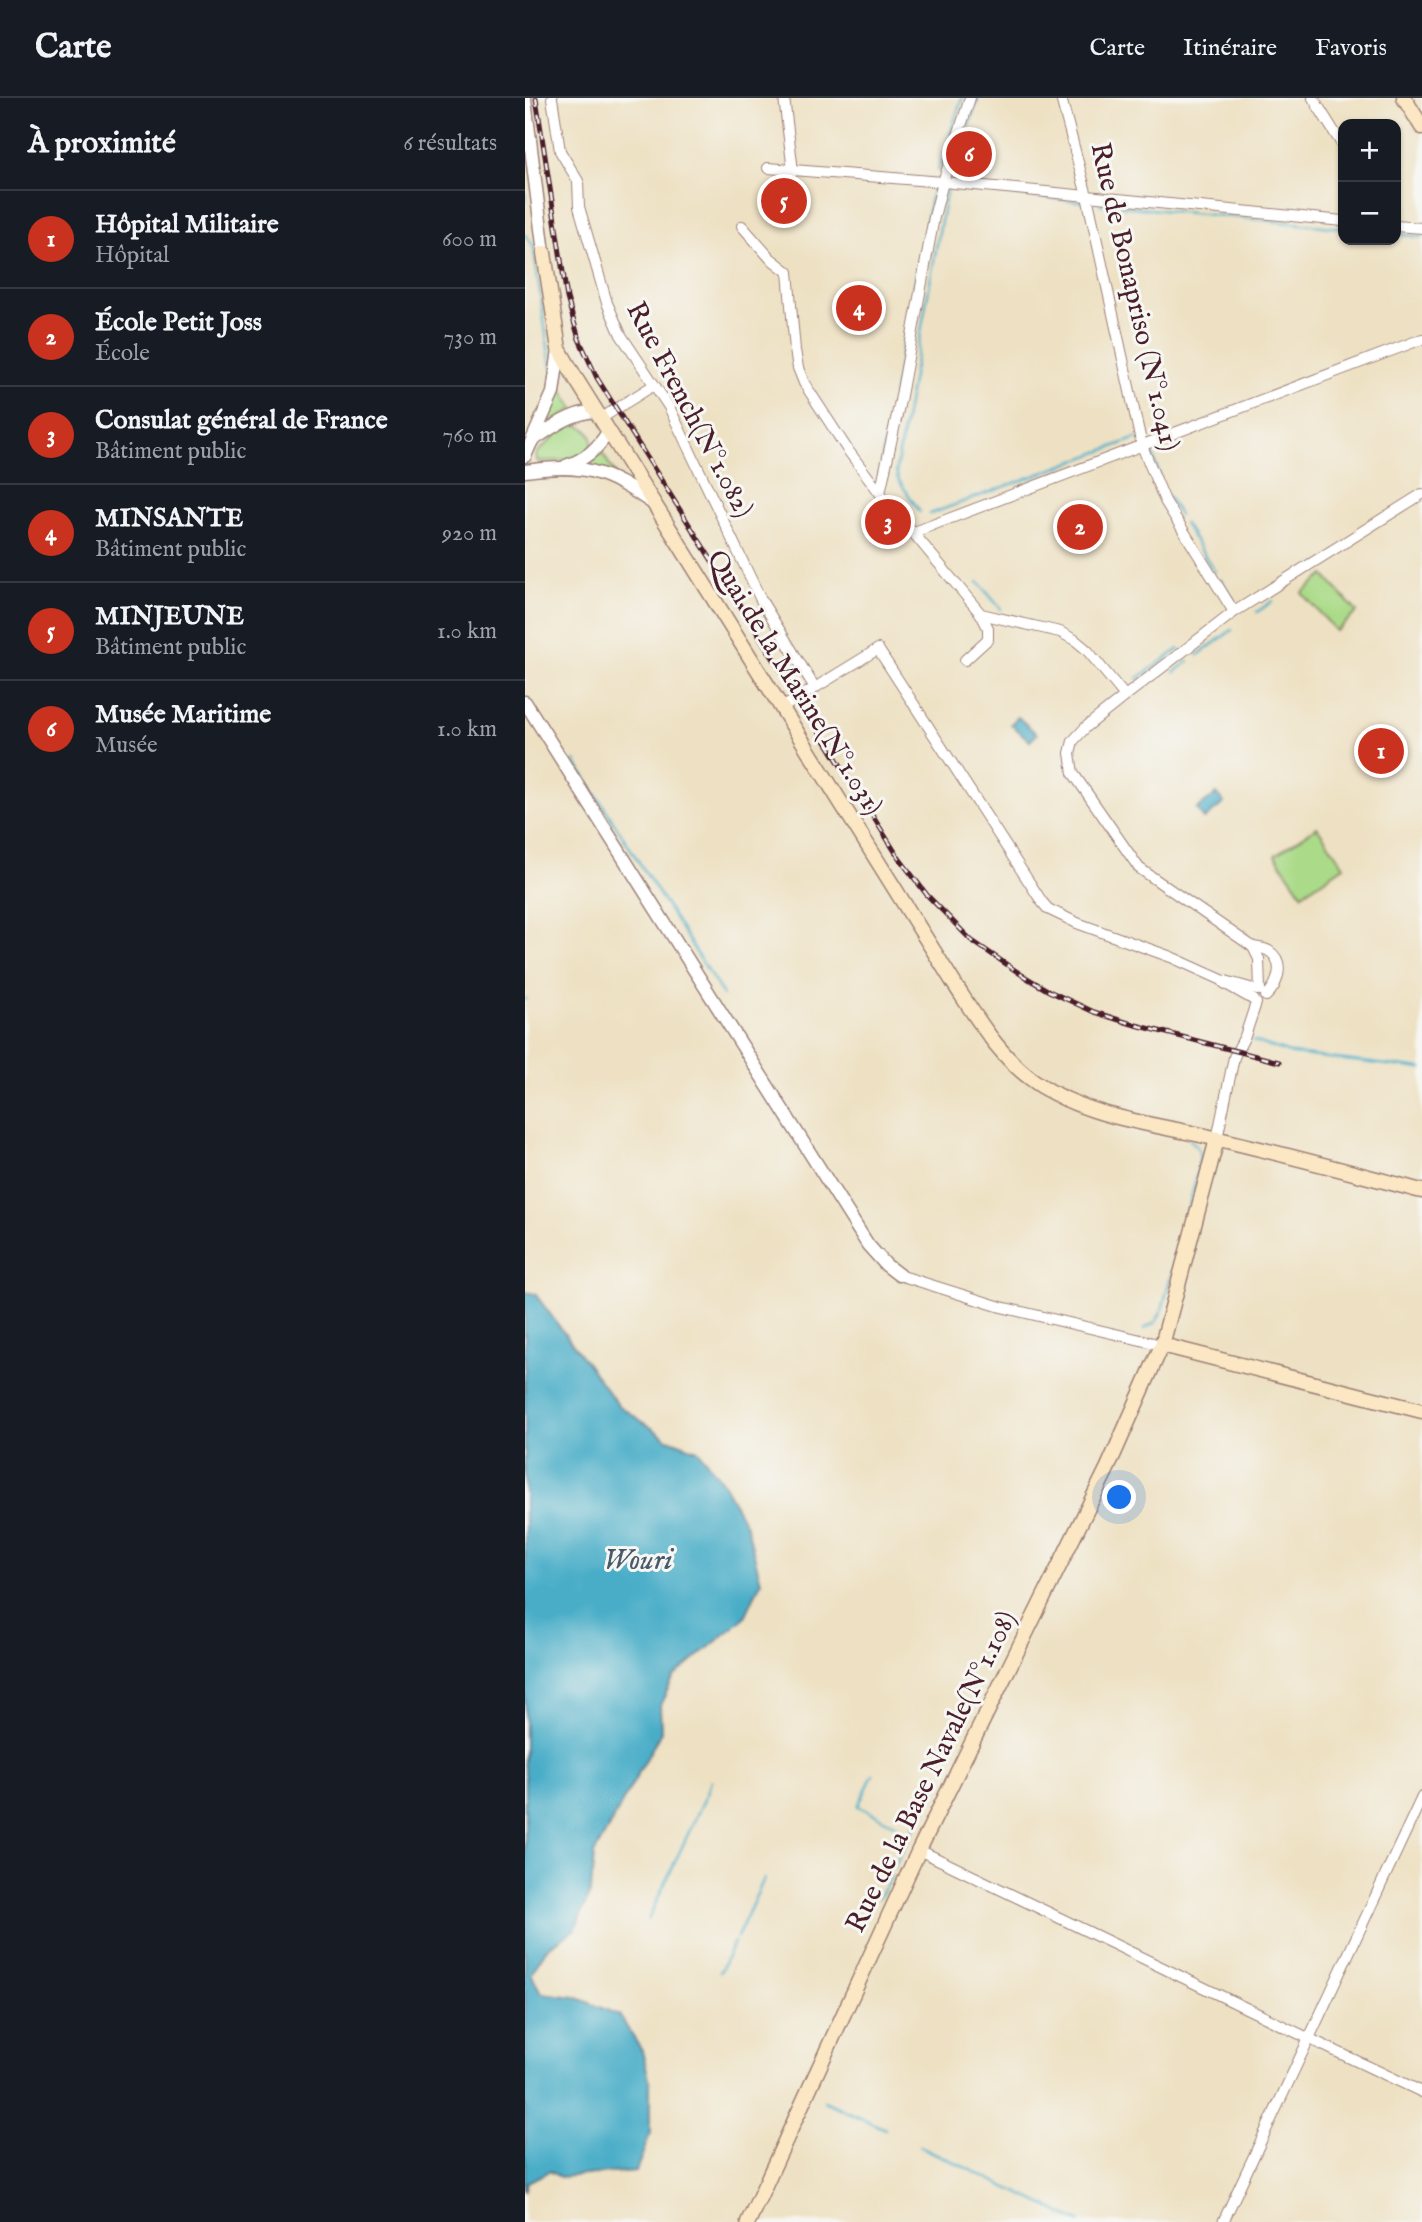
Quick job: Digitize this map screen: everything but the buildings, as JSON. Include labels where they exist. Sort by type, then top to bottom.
[{"type":"main road","points":[[1409,99],[1422,127]]},
{"type":"main road","name":"Quai de la Marine(N°1.031)","points":[[544,253],[559,349],[597,415],[955,985],[986,1031],[1018,1068],[1037,1084],[1089,1108],[1422,1191]]},
{"type":"main road","points":[[1217,1139],[1162,1345],[1422,1411]]},
{"type":"main road","name":"Rue de la Base Navale(N°1.108)","points":[[748,2222],[919,1850],[1108,1467],[1162,1345]]},
{"type":"street","name":"Rue French(N°1.082)","points":[[552,98],[560,151],[578,181],[579,207],[607,303],[621,335],[669,407],[761,600],[815,688]]},
{"type":"street","points":[[784,98],[793,171]]},
{"type":"street","points":[[880,493],[943,182],[970,98]]},
{"type":"street","name":"Rue de Bonapriso (N°1.041)","points":[[1061,98],[1087,196],[1142,446],[1165,500],[1234,612]]},
{"type":"street","points":[[1313,98],[1338,138]]},
{"type":"street","name":"Quai de la Marine(N°1.031)","points":[[525,100],[544,253]]},
{"type":"street","points":[[768,168],[943,182],[1338,221]]},
{"type":"street","points":[[742,226],[770,258],[788,272],[798,368],[804,383],[834,431],[880,493],[981,614],[988,628],[988,639],[965,660]]},
{"type":"street","points":[[1401,226],[1422,228]]},
{"type":"street","points":[[914,532],[1422,339]]},
{"type":"street","points":[[525,456],[553,393],[559,349]]},
{"type":"street","points":[[529,443],[565,418],[576,414],[597,415],[654,385]]},
{"type":"street","points":[[562,468],[589,456],[602,443],[608,432]]},
{"type":"street","points":[[525,471],[562,468],[595,471],[617,480],[654,504]]},
{"type":"street","points":[[1259,996],[1277,981],[1279,965],[1271,951],[1253,947],[1139,868],[1073,773],[1070,753],[1073,741],[1086,727],[1234,612],[1422,494]]},
{"type":"street","points":[[981,614],[1060,632],[1075,640],[1087,650],[1125,696]]},
{"type":"street","points":[[782,708],[878,649],[1048,909],[1077,923],[1171,957],[1259,996]]},
{"type":"street","points":[[525,702],[868,1245],[886,1265],[899,1275],[1001,1307],[1162,1345]]},
{"type":"street","points":[[1217,1139],[1234,1058],[1259,996],[1259,959],[1253,947]]},
{"type":"street","points":[[1223,2222],[1422,1797]]},
{"type":"street","points":[[919,1850],[1422,2092]]},
{"type":"green space","points":[[559,385],[574,409],[548,425],[545,424]]},
{"type":"green space","points":[[570,424],[590,433],[592,442],[586,452],[569,459],[537,461],[536,454]]},
{"type":"green space","points":[[601,451],[616,475],[589,466]]},
{"type":"green space","points":[[1324,575],[1357,612],[1336,631],[1302,593]]},
{"type":"green space","points":[[1317,827],[1344,866],[1302,894],[1275,855]]},
{"type":"water","points":[[1018,717],[1037,734],[1030,741],[1011,724]]},
{"type":"water","points":[[1217,794],[1224,803],[1204,819],[1197,809]]},
{"type":"water","name":"Wouri","points":[[525,1292],[535,1294],[618,1405],[668,1439],[698,1450],[723,1483],[747,1527],[761,1582],[745,1617],[674,1677],[660,1705],[661,1732],[594,1854],[591,1890],[575,1929],[547,1948],[531,1973],[541,1993],[575,1997],[619,2015],[642,2051],[650,2082],[650,2134],[636,2171],[560,2177],[549,2171],[528,2182],[525,2192]]},
{"type":"waterway","points":[[938,170],[962,98]]},
{"type":"waterway","points":[[958,159],[978,98]]},
{"type":"waterway","points":[[882,458],[933,186]]},
{"type":"waterway","points":[[920,512],[898,479],[896,470],[947,188],[1086,202]]},
{"type":"waterway","points":[[525,194],[525,201]]},
{"type":"waterway","points":[[1100,204],[1338,228]]},
{"type":"waterway","points":[[525,235],[533,245],[551,368]]},
{"type":"waterway","points":[[1401,235],[1422,237]]},
{"type":"waterway","points":[[930,514],[1137,438]]},
{"type":"waterway","points":[[1150,447],[1160,477]]},
{"type":"waterway","points":[[1168,496],[1179,515]]},
{"type":"waterway","points":[[1184,523],[1215,572]]},
{"type":"waterway","points":[[1220,579],[1237,606]]},
{"type":"waterway","points":[[978,582],[1001,609]]},
{"type":"waterway","points":[[1257,612],[1273,601]]},
{"type":"waterway","points":[[1198,655],[1232,630]]},
{"type":"waterway","points":[[1137,679],[1179,649]]},
{"type":"waterway","points":[[1174,672],[1189,661]]},
{"type":"waterway","points":[[575,761],[723,995]]},
{"type":"waterway","points":[[1253,1041],[1293,1054],[1422,1069]]},
{"type":"waterway","points":[[1144,1329],[1156,1322],[1162,1310],[1197,1175],[1199,1151],[1190,1140]]},
{"type":"waterway","points":[[873,1775],[858,1806],[898,1826]]},
{"type":"waterway","points":[[648,1920],[711,1780]]},
{"type":"waterway","points":[[894,1868],[925,1803]]},
{"type":"waterway","points":[[879,1899],[891,1876]]},
{"type":"waterway","points":[[737,1937],[764,1879]]},
{"type":"waterway","points":[[720,1972],[734,1942]]},
{"type":"waterway","points":[[824,2101],[885,2129]]},
{"type":"waterway","points":[[920,2146],[1080,2222]]},
{"type":"railway","points":[[536,98],[567,298],[579,339],[597,378],[899,858],[927,895],[971,940],[1049,991],[1094,1012],[1132,1024],[1279,1062]]},
{"type":"place","name":"Musée Maritime","points":[[969,154]]},
{"type":"place","name":"MINJEUNE","points":[[784,201]]},
{"type":"place","name":"MINSANTE","points":[[859,308]]},
{"type":"place","name":"Consulat général de France","points":[[888,522]]},
{"type":"place","name":"École Petit Joss","points":[[1080,527]]},
{"type":"place","name":"Hôpital Militaire","points":[[1381,751]]}]
